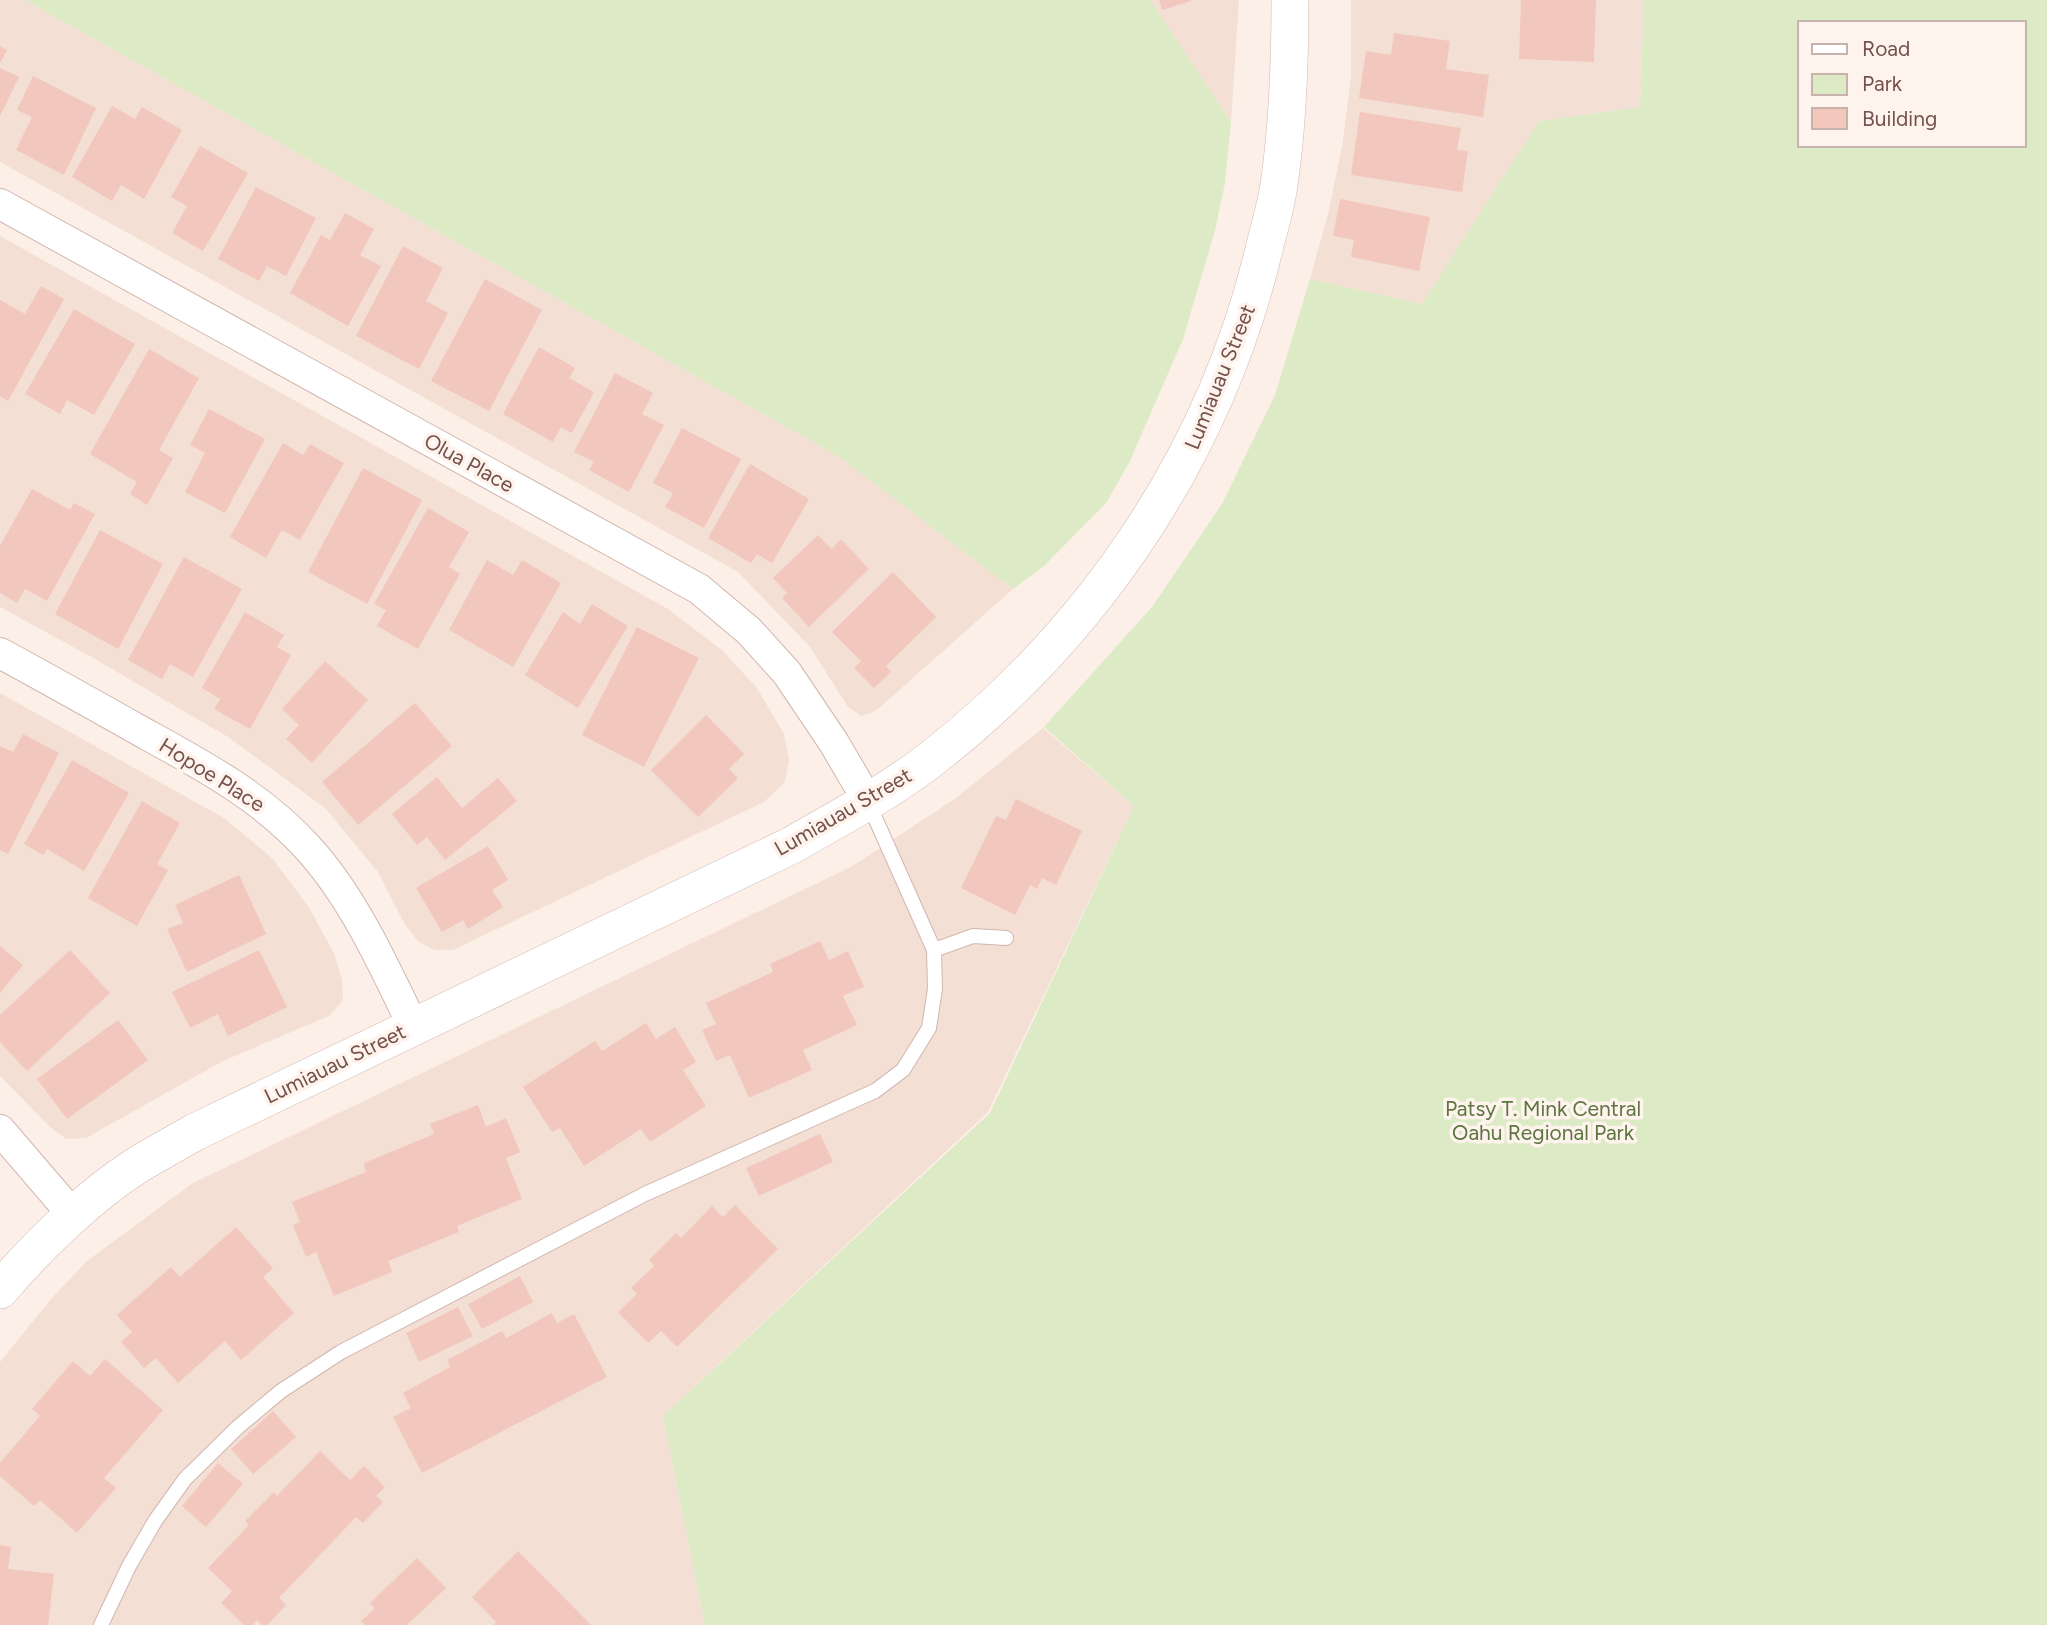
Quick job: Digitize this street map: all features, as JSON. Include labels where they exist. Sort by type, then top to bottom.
[{"type":"street","name":"Lumiauau Street","points":[[0,1290],[22,1264],[74,1215],[137,1165],[195,1132],[792,845],[868,801],[935,756],[1016,683],[1068,628],[1123,560],[1173,484],[1210,410],[1235,351],[1256,288],[1279,186],[1288,98],[1290,0]]},
{"type":"street","name":"Olua Place","points":[[0,204],[699,589],[749,632],[787,673],[834,743],[868,801]]},
{"type":"street","name":"Hopoe Place","points":[[0,653],[228,779],[267,807],[309,848],[337,884],[385,968],[413,1026]]},
{"type":"street","points":[[0,1130],[74,1215]]},
{"type":"lane","points":[[101,1625],[129,1566],[155,1521],[185,1479],[238,1427],[281,1391],[341,1352],[645,1194],[875,1091],[903,1070],[929,1028],[935,989],[934,950],[868,801]]},
{"type":"lane","points":[[934,950],[973,936],[1006,938]]},
{"type":"shaded area","points":[[0,0],[25,0],[838,456],[1013,589],[877,710],[862,716],[848,707],[810,647],[738,572],[0,162]]},
{"type":"shaded area","points":[[1150,0],[1239,0],[1231,122]]},
{"type":"shaded area","points":[[1351,0],[1644,0],[1640,107],[1539,121],[1422,304],[1310,279],[1329,210],[1343,141],[1351,78]]},
{"type":"shaded area","points":[[0,236],[668,609],[723,651],[757,688],[784,734],[789,760],[785,782],[764,802],[453,950],[435,950],[419,942],[405,925],[378,872],[325,808],[228,737],[0,607]]},
{"type":"shaded area","points":[[0,693],[224,818],[272,858],[308,906],[334,953],[342,980],[343,1000],[329,1016],[223,1061],[86,1138],[66,1139],[49,1126],[0,1076]]},
{"type":"shaded area","points":[[1043,728],[1134,806],[988,1112],[663,1416],[705,1625],[0,1625],[0,1362],[51,1299],[87,1261],[193,1183],[851,867],[956,798]]},
{"type":"green space","points":[[25,0],[1150,0],[1231,122],[1225,183],[1215,230],[1183,339],[1129,463],[1106,503],[1044,566],[1013,589],[838,456]]},
{"type":"green space","name":"Patsy T. Mink Central Oahu Regional Park","points":[[1644,0],[2047,0],[2047,1625],[705,1625],[663,1416],[990,1113],[1134,806],[1044,727],[1152,607],[1222,504],[1275,395],[1310,279],[1422,304],[1539,121],[1640,107]]},
{"type":"building","points":[[1159,0],[1191,0],[1191,1],[1162,10]]},
{"type":"building","points":[[1521,0],[1596,0],[1594,62],[1519,59]]},
{"type":"building","points":[[1394,33],[1450,41],[1446,69],[1489,75],[1483,117],[1359,98],[1366,51],[1391,55]]},
{"type":"building","points":[[0,46],[7,50],[0,63]]},
{"type":"building","points":[[0,68],[19,77],[0,116]]},
{"type":"building","points":[[33,76],[96,108],[64,175],[16,150],[32,117],[17,110]]},
{"type":"building","points":[[112,106],[135,119],[142,107],[182,130],[144,199],[121,185],[112,201],[72,177]]},
{"type":"building","points":[[1360,112],[1461,128],[1457,150],[1468,151],[1462,192],[1351,175]]},
{"type":"building","points":[[200,146],[248,173],[203,251],[172,233],[187,206],[171,197]]},
{"type":"building","points":[[256,187],[316,218],[286,276],[267,266],[259,281],[218,259]]},
{"type":"building","points":[[1340,199],[1430,217],[1419,271],[1351,257],[1354,240],[1333,236]]},
{"type":"building","points":[[345,213],[374,229],[360,255],[381,266],[348,326],[290,293],[321,235],[330,240]]},
{"type":"building","points":[[403,246],[443,268],[426,301],[448,313],[419,369],[356,336]]},
{"type":"building","points":[[485,279],[542,310],[489,411],[431,381]]},
{"type":"building","points":[[41,286],[64,299],[8,401],[0,396],[0,300],[25,314]]},
{"type":"building","points":[[74,309],[135,344],[94,415],[67,400],[60,414],[25,394]]},
{"type":"building","points":[[539,347],[575,368],[569,378],[594,392],[572,433],[561,427],[553,442],[503,414]]},
{"type":"building","points":[[149,349],[199,378],[159,450],[173,458],[147,505],[130,494],[137,482],[90,454]]},
{"type":"building","points":[[615,373],[653,393],[642,414],[664,425],[629,492],[589,470],[594,462],[574,452]]},
{"type":"building","points":[[209,409],[265,439],[225,513],[185,492],[205,453],[190,445]]},
{"type":"building","points":[[682,428],[741,459],[704,528],[665,507],[673,493],[653,483]]},
{"type":"building","points":[[283,443],[303,455],[310,444],[344,463],[300,540],[282,530],[266,558],[230,537]]},
{"type":"building","points":[[750,464],[809,499],[772,563],[757,554],[751,563],[708,538]]},
{"type":"building","points":[[363,468],[422,500],[367,604],[308,572]]},
{"type":"building","points":[[32,489],[70,510],[74,503],[95,514],[47,601],[25,589],[17,603],[0,593],[0,546]]},
{"type":"building","points":[[428,508],[469,532],[449,567],[460,574],[418,649],[377,626],[386,610],[374,604]]},
{"type":"building","points":[[100,530],[163,564],[118,649],[55,614]]},
{"type":"building","points":[[818,535],[832,549],[841,539],[869,569],[809,627],[782,598],[787,593],[773,578]]},
{"type":"building","points":[[184,557],[242,589],[193,677],[170,664],[162,679],[128,660]]},
{"type":"building","points":[[487,560],[513,575],[522,560],[561,583],[513,667],[449,630]]},
{"type":"building","points":[[893,572],[936,617],[886,666],[891,672],[874,688],[854,668],[861,661],[832,632]]},
{"type":"building","points":[[592,604],[628,626],[578,708],[525,675],[563,612],[580,624]]},
{"type":"building","points":[[245,612],[284,635],[277,647],[291,655],[250,729],[214,709],[220,699],[202,688]]},
{"type":"building","points":[[637,627],[699,658],[644,767],[582,735]]},
{"type":"building","points":[[325,661],[368,700],[312,763],[286,739],[299,725],[282,709]]},
{"type":"building","points":[[415,703],[452,746],[358,825],[322,782]]},
{"type":"building","points":[[706,715],[744,754],[729,769],[738,778],[698,817],[651,770]]},
{"type":"building","points":[[23,734],[59,753],[8,854],[0,850],[0,746],[13,752]]},
{"type":"building","points":[[72,760],[129,793],[84,871],[47,849],[43,855],[24,844]]},
{"type":"building","points":[[437,777],[462,808],[498,778],[517,801],[445,860],[427,837],[417,845],[392,814]]},
{"type":"building","points":[[1016,799],[1082,831],[1056,885],[1042,878],[1037,889],[1030,885],[1015,915],[961,888],[996,816],[1006,820]]},
{"type":"building","points":[[142,801],[180,823],[157,864],[168,870],[137,926],[88,898]]},
{"type":"building","points":[[488,846],[508,880],[492,890],[503,907],[468,929],[463,920],[442,932],[416,888]]},
{"type":"building","points":[[239,875],[266,934],[187,972],[167,929],[183,923],[175,905]]},
{"type":"building","points":[[820,941],[829,960],[848,951],[864,987],[843,996],[857,1025],[803,1050],[812,1070],[749,1098],[730,1055],[716,1061],[702,1030],[716,1024],[706,1003],[773,972],[770,964]]},
{"type":"building","points":[[0,946],[23,965],[0,993]]},
{"type":"building","points":[[70,950],[110,993],[27,1071],[0,1042],[0,1015]]},
{"type":"building","points":[[259,950],[287,1007],[228,1036],[218,1014],[190,1028],[172,992]]},
{"type":"building","points":[[118,1020],[148,1060],[67,1119],[37,1079]]},
{"type":"building","points":[[646,1023],[656,1039],[675,1027],[696,1062],[683,1070],[706,1106],[650,1142],[641,1129],[584,1166],[560,1128],[552,1132],[523,1087],[595,1041],[602,1051]]},
{"type":"building","points":[[478,1105],[486,1127],[506,1118],[520,1152],[506,1158],[522,1199],[457,1226],[459,1232],[388,1261],[392,1272],[334,1296],[316,1252],[306,1257],[293,1225],[300,1222],[292,1202],[366,1172],[364,1163],[434,1134],[430,1124]]},
{"type":"building","points":[[820,1134],[833,1162],[759,1196],[746,1168]]},
{"type":"building","points":[[735,1205],[778,1249],[677,1347],[661,1331],[648,1343],[618,1312],[637,1294],[631,1288],[654,1266],[649,1260],[676,1233],[681,1238],[712,1206],[723,1217]]},
{"type":"building","points":[[236,1227],[273,1268],[263,1277],[294,1313],[241,1360],[225,1341],[178,1383],[156,1358],[144,1368],[121,1342],[132,1332],[117,1315],[171,1267],[180,1277]]},
{"type":"building","points":[[520,1276],[533,1302],[482,1329],[468,1304]]},
{"type":"building","points":[[458,1307],[473,1336],[419,1362],[406,1333]]},
{"type":"building","points":[[552,1313],[557,1323],[574,1314],[607,1377],[422,1473],[393,1417],[411,1408],[403,1393],[450,1367],[447,1360],[502,1331],[506,1338]]},
{"type":"building","points":[[105,1359],[163,1410],[104,1478],[116,1488],[77,1533],[40,1500],[34,1506],[0,1476],[0,1463],[40,1416],[32,1409],[73,1361],[90,1376]]},
{"type":"building","points":[[273,1411],[296,1437],[253,1474],[231,1449]]},
{"type":"building","points":[[320,1451],[350,1480],[364,1466],[385,1487],[376,1496],[383,1502],[363,1523],[356,1517],[279,1598],[286,1605],[267,1625],[262,1625],[257,1620],[253,1625],[244,1625],[221,1603],[232,1591],[208,1568],[249,1525],[245,1521],[274,1492],[277,1496]]},
{"type":"building","points":[[218,1463],[243,1484],[206,1527],[182,1506]]},
{"type":"building","points":[[0,1545],[11,1547],[8,1569],[54,1574],[48,1625],[0,1625]]},
{"type":"building","points":[[518,1551],[591,1625],[493,1625],[496,1622],[472,1597]]},
{"type":"building","points":[[417,1558],[446,1588],[407,1625],[365,1625],[361,1621],[375,1608],[370,1603]]}]
